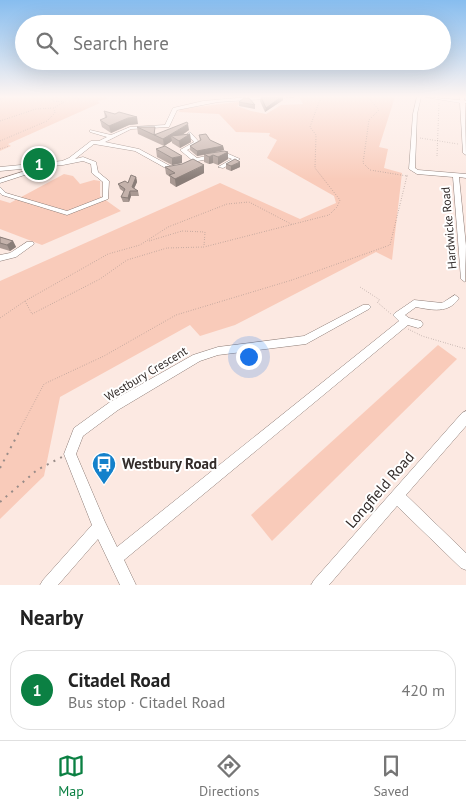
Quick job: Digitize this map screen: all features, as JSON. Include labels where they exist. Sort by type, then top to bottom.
[{"type":"street","points":[[100,144],[130,128],[167,126],[168,124]]},
{"type":"street","points":[[415,124],[412,169],[417,172],[466,176]]},
{"type":"street","points":[[464,124],[466,153]]},
{"type":"street","points":[[92,131],[112,137]]},
{"type":"street","points":[[190,134],[198,143],[183,150],[195,160]]},
{"type":"street","points":[[63,162],[93,142],[137,150],[171,170],[180,169],[195,160],[224,154],[237,159],[221,167]]},
{"type":"street","points":[[0,169],[83,159],[94,162],[95,173],[106,181],[106,198],[67,213],[4,194],[0,189]]},
{"type":"street","points":[[0,181],[51,164]]},
{"type":"street","name":"Hardwicke Road","points":[[456,175],[464,247],[465,279]]},
{"type":"street","points":[[0,258],[14,255],[30,244]]},
{"type":"street","points":[[115,558],[405,322],[414,302],[445,307],[452,304],[455,298]]},
{"type":"street","name":"Westbury Crescent","points":[[70,454],[78,432],[114,406],[196,358],[218,352],[306,340],[366,307]]},
{"type":"street","name":"Longfield Road","points":[[319,585],[466,417]]},
{"type":"street","points":[[70,454],[100,527],[128,585]]},
{"type":"street","points":[[397,496],[466,563]]},
{"type":"street","points":[[48,585],[100,527]]},
{"type":"path","points":[[0,141],[39,124]]},
{"type":"path","points":[[24,301],[32,314],[100,279],[127,260],[167,248],[204,247],[329,215],[337,207],[340,200],[315,168],[316,135],[310,127],[311,124]]},
{"type":"path","points":[[368,124],[363,163],[370,170],[407,176]]},
{"type":"path","points":[[437,156],[438,124]]},
{"type":"path","points":[[414,137],[465,145]]},
{"type":"path","points":[[0,149],[9,146]]},
{"type":"path","points":[[0,468],[44,384],[104,356],[176,315],[292,280],[390,245],[408,169],[412,169]]},
{"type":"path","points":[[147,242],[168,227],[226,204],[249,202],[294,225]]},
{"type":"path","points":[[0,318],[24,301],[108,254],[182,231],[205,232],[204,247]]},
{"type":"path","points":[[360,287],[380,300],[377,302],[425,338],[450,343],[466,349]]},
{"type":"path","points":[[0,502],[38,470],[70,454]]},
{"type":"shaded area","points":[[0,124],[52,124],[8,144],[11,146],[0,151]]},
{"type":"shaded area","points":[[229,124],[386,124],[379,147],[388,149],[384,168],[402,173],[392,260],[376,252],[235,325],[200,336],[190,325],[60,397],[44,476],[0,519],[0,281],[220,183],[300,219],[336,203],[334,196],[267,158],[277,140],[269,136],[270,133],[236,132]]},
{"type":"shaded area","points":[[64,174],[73,176],[80,184],[94,180],[100,181],[100,196],[121,211],[42,245],[0,229],[0,200],[10,203]]},
{"type":"shaded area","points":[[438,345],[457,359],[272,541],[251,515]]},
{"type":"building","points":[[181,124],[188,124],[163,139],[154,135]]},
{"type":"building","points":[[137,127],[155,127],[154,135]]},
{"type":"building","points":[[190,134],[179,141],[171,136]]},
{"type":"building","points":[[206,134],[210,140],[223,146],[197,151],[190,146],[201,140],[199,135]]},
{"type":"building","points":[[165,146],[182,156],[172,158],[156,149]]},
{"type":"building","points":[[228,152],[218,157],[213,155],[209,157],[204,154]]},
{"type":"building","points":[[193,159],[204,165],[175,179],[169,175],[175,173],[165,167],[182,164]]},
{"type":"building","points":[[235,159],[240,162],[231,166],[226,164]]},
{"type":"building","points":[[131,175],[136,177],[132,187],[138,191],[130,191],[128,198],[121,197],[125,189],[118,184],[125,181],[128,183]]},
{"type":"building","points":[[0,237],[13,241],[7,245],[0,243]]},
{"type":"place","name":"Citadel Road","points":[[39,164]]},
{"type":"place","name":"Westbury Road","points":[[104,485]]}]
